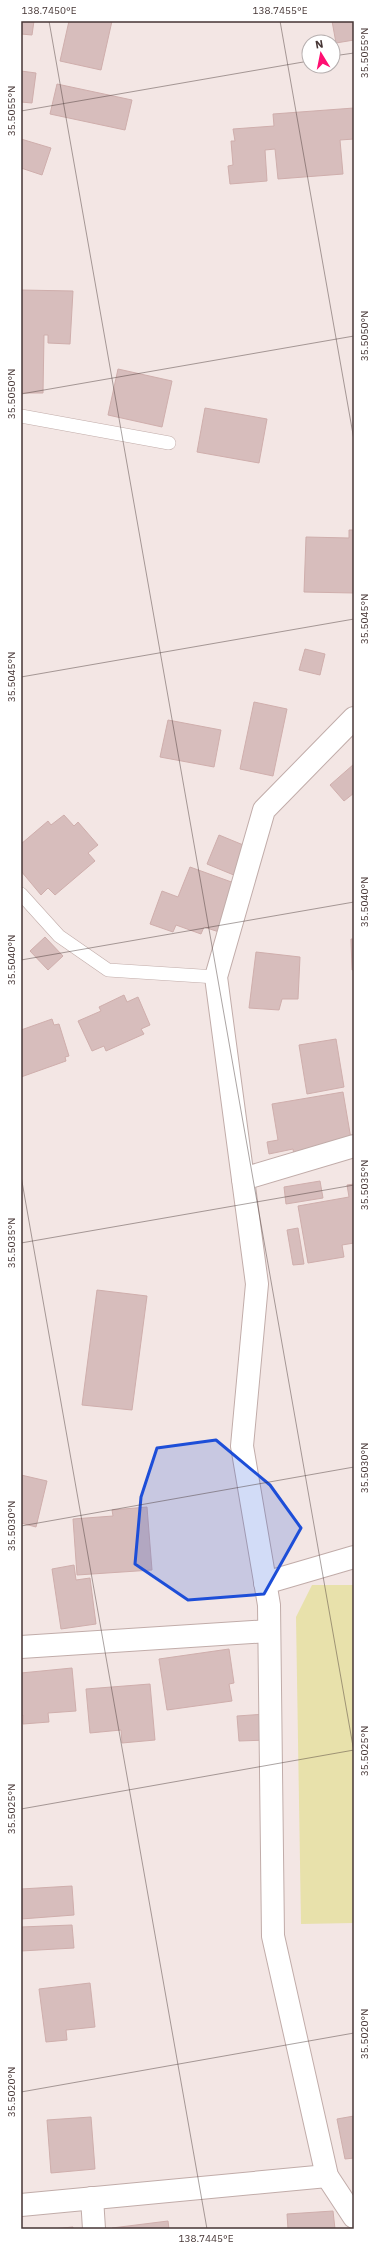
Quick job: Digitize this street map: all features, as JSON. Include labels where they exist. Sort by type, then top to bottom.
[{"type":"street","points":[[354,718],[264,810],[216,977],[257,1284],[242,1446],[269,1605],[273,1936],[327,2176],[354,2217]]},
{"type":"street","points":[[243,1179],[354,1146]]},
{"type":"street","points":[[265,1583],[354,1556]]},
{"type":"street","points":[[21,1647],[269,1631]]},
{"type":"street","points":[[21,2205],[327,2176]]},
{"type":"street","points":[[92,2198],[94,2229]]},
{"type":"lane","points":[[21,416],[169,443]]},
{"type":"lane","points":[[21,894],[59,936],[108,970],[216,977]]},
{"type":"highlighted area","points":[[216,1440],[270,1485],[301,1528],[264,1594],[188,1600],[135,1564],[141,1497],[157,1448]]},
{"type":"shaded area","points":[[312,1585],[354,1585],[354,1923],[301,1924],[296,1617]]},
{"type":"building","points":[[21,21],[34,21],[32,35],[21,34]]},
{"type":"building","points":[[69,21],[112,21],[101,70],[60,61]]},
{"type":"building","points":[[332,21],[354,21],[354,40],[341,42],[341,34],[334,34]]},
{"type":"building","points":[[21,71],[36,73],[32,103],[21,102]]},
{"type":"building","points":[[57,84],[132,100],[125,130],[50,114]]},
{"type":"building","points":[[354,108],[354,139],[340,140],[343,174],[278,179],[275,149],[265,150],[267,181],[230,184],[228,166],[233,165],[231,141],[235,141],[233,129],[274,126],[273,114]]},
{"type":"building","points":[[21,139],[51,148],[42,175],[21,168]]},
{"type":"building","points":[[21,290],[73,291],[70,344],[48,343],[48,335],[44,335],[43,393],[21,393]]},
{"type":"building","points":[[118,369],[172,381],[162,427],[108,415]]},
{"type":"building","points":[[205,408],[267,419],[259,463],[197,452]]},
{"type":"building","points":[[349,530],[354,530],[354,593],[304,592],[306,537],[349,538]]},
{"type":"building","points":[[305,649],[325,654],[320,675],[299,670]]},
{"type":"building","points":[[254,702],[287,709],[273,776],[240,769]]},
{"type":"building","points":[[168,720],[221,730],[214,767],[160,757]]},
{"type":"building","points":[[354,764],[354,793],[344,801],[330,785]]},
{"type":"building","points":[[64,815],[74,826],[78,822],[98,845],[88,853],[95,861],[55,895],[48,888],[41,895],[21,871],[21,844],[48,821],[51,825]]},
{"type":"building","points":[[219,835],[253,849],[241,878],[207,864]]},
{"type":"building","points":[[190,867],[237,884],[219,932],[204,927],[201,934],[176,925],[173,932],[150,924],[162,891],[178,897]]},
{"type":"building","points":[[45,937],[63,956],[48,970],[30,951]]},
{"type":"building","points":[[351,939],[354,939],[354,970],[352,970]]},
{"type":"building","points":[[256,952],[300,957],[298,999],[282,999],[279,1010],[249,1008]]},
{"type":"building","points":[[124,995],[127,1002],[138,997],[150,1025],[141,1029],[144,1034],[106,1051],[104,1046],[92,1051],[78,1021],[101,1011],[99,1007]]},
{"type":"building","points":[[52,1019],[54,1025],[59,1024],[69,1056],[65,1057],[66,1061],[21,1077],[21,1030]]},
{"type":"building","points":[[336,1039],[344,1087],[307,1094],[299,1045]]},
{"type":"building","points":[[343,1092],[351,1139],[294,1155],[293,1149],[269,1154],[267,1142],[278,1140],[272,1104]]},
{"type":"building","points":[[320,1181],[323,1198],[286,1204],[284,1187]]},
{"type":"building","points":[[354,1184],[354,1243],[342,1245],[344,1257],[308,1263],[298,1206],[349,1197],[347,1185]]},
{"type":"building","points":[[298,1228],[304,1264],[293,1265],[287,1230]]},
{"type":"building","points":[[97,1290],[147,1296],[132,1410],[82,1405]]},
{"type":"building","points":[[21,1475],[47,1481],[36,1527],[21,1523]]},
{"type":"building","points":[[147,1507],[152,1570],[77,1575],[73,1519],[113,1516],[112,1510]]},
{"type":"building","points":[[74,1565],[76,1580],[90,1578],[96,1624],[61,1629],[52,1569]]},
{"type":"building","points":[[229,1649],[234,1683],[229,1684],[232,1701],[167,1710],[159,1659]]},
{"type":"building","points":[[72,1668],[76,1711],[48,1713],[49,1722],[23,1724],[23,1715],[21,1716],[21,1673]]},
{"type":"building","points":[[150,1684],[155,1740],[122,1743],[121,1730],[90,1733],[86,1689]]},
{"type":"building","points":[[266,1714],[268,1740],[239,1741],[237,1716]]},
{"type":"building","points":[[72,1886],[74,1915],[21,1919],[21,1889]]},
{"type":"building","points":[[72,1925],[74,1948],[21,1951],[21,1927]]},
{"type":"building","points":[[90,1983],[95,2027],[66,2030],[67,2040],[46,2042],[39,1989]]},
{"type":"building","points":[[354,2116],[354,2158],[345,2159],[337,2119]]},
{"type":"building","points":[[91,2117],[95,2169],[51,2173],[47,2120]]},
{"type":"building","points":[[333,2211],[335,2229],[288,2229],[287,2214]]},
{"type":"building","points":[[168,2221],[169,2229],[112,2229],[112,2228]]},
{"type":"building","points":[[73,2227],[73,2229],[52,2229]]}]
